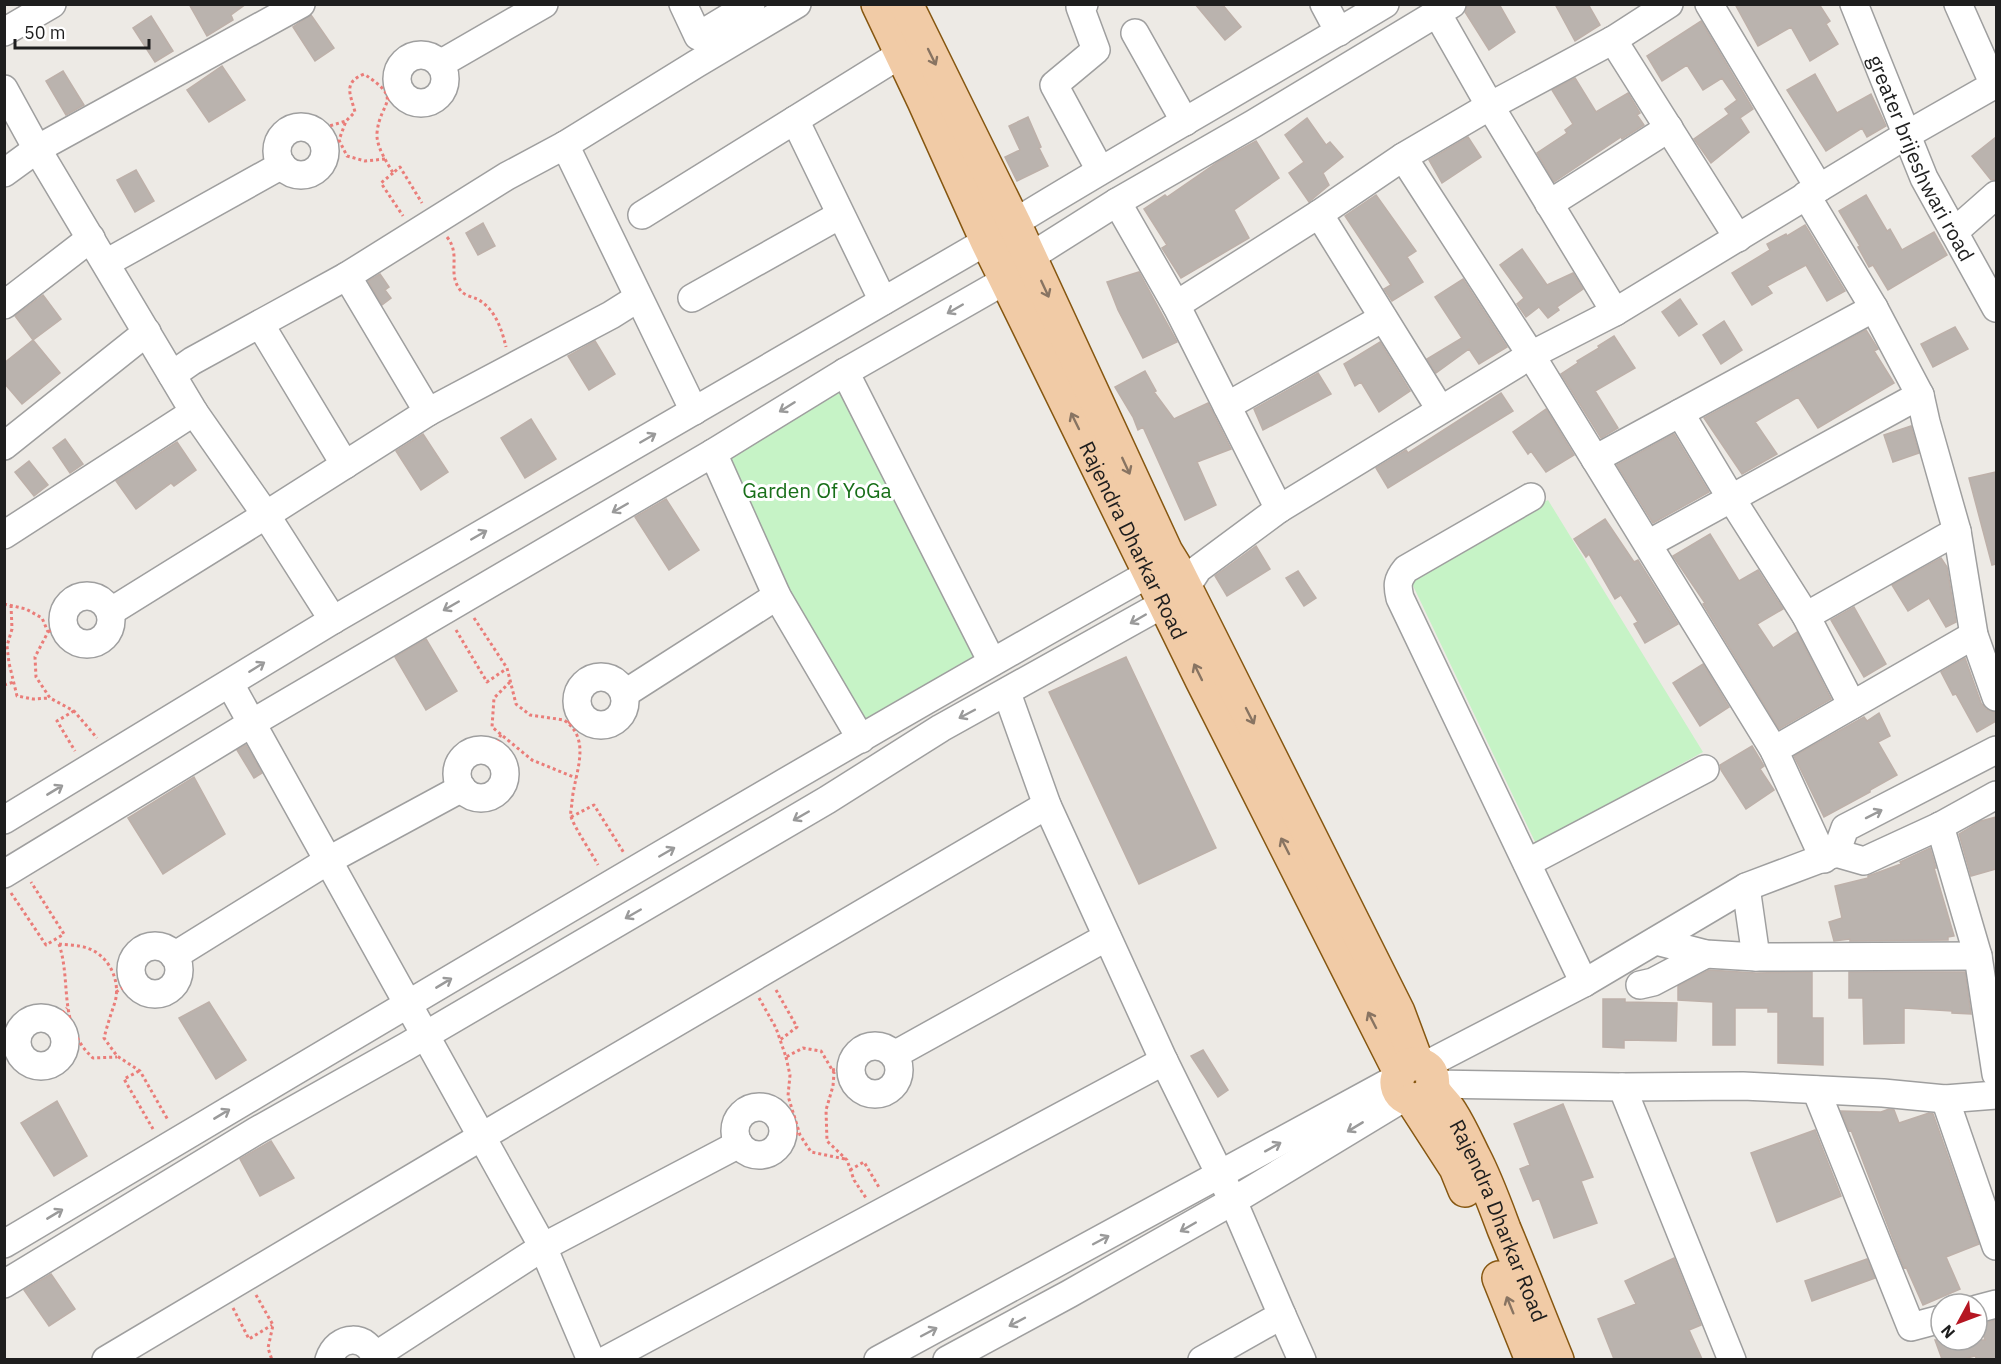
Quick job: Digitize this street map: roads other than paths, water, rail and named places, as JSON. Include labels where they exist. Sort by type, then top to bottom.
[{"type":"main road","name":"Rajendra Dharkar Road","points":[[878,4],[1006,280],[1174,580]]},
{"type":"main road","name":"Rajendra Dharkar Road","points":[[906,4],[1014,223],[1161,541],[1244,765],[1415,1081],[1456,1168],[1532,1359]]},
{"type":"main road","name":"Rajendra Dharkar Road","points":[[1415,1081],[1452,1113],[1478,1165],[1557,1359]]},
{"type":"street","points":[[4,32],[52,4]]},
{"type":"street","points":[[4,173],[37,149],[301,4]]},
{"type":"street","points":[[394,95],[398,75],[405,62],[411,57],[427,56],[440,64],[544,4]]},
{"type":"street","points":[[663,4],[696,64]]},
{"type":"street","points":[[683,4],[698,36],[751,4]]},
{"type":"street","points":[[172,375],[192,361],[347,276],[507,176],[565,145],[797,4]]},
{"type":"street","points":[[1324,4],[1339,32]]},
{"type":"street","points":[[1014,223],[1100,170],[1385,4]]},
{"type":"street","points":[[1176,305],[1319,214],[1402,157],[1490,106],[1613,40],[1669,4]]},
{"type":"street","points":[[1709,4],[1812,191],[1920,395],[1958,531],[1974,635],[1996,697]]},
{"type":"street","name":"greater brijeshwari road","points":[[1854,4],[1924,178],[1996,308]]},
{"type":"street","points":[[4,1284],[256,1131],[425,1036],[817,806],[942,728],[1007,693],[1279,508],[1531,355],[1615,312],[1812,191],[1995,84],[1958,4]]},
{"type":"street","points":[[1081,5],[1096,50],[1054,86],[1100,170]]},
{"type":"street","points":[[1030,257],[1117,201],[1253,124],[1445,9],[1490,106],[1615,312]]},
{"type":"street","points":[[1135,33],[1185,122]]},
{"type":"street","points":[[1613,40],[1738,238]]},
{"type":"street","points":[[642,215],[901,54]]},
{"type":"street","points":[[4,89],[37,149],[194,412],[266,515],[333,620]]},
{"type":"street","points":[[795,120],[883,301]]},
{"type":"street","points":[[298,127],[313,131],[323,143],[325,151],[319,166],[306,175],[291,173],[282,165],[277,155],[277,147],[284,134],[298,127]]},
{"type":"street","points":[[1549,204],[1668,128]]},
{"type":"street","points":[[565,145],[694,411]]},
{"type":"street","points":[[1402,157],[1531,355],[1648,544],[1774,750],[1830,856]]},
{"type":"street","points":[[106,262],[282,165]]},
{"type":"street","points":[[1954,232],[1996,195]]},
{"type":"street","points":[[1117,201],[1176,305],[1279,508]]},
{"type":"street","points":[[1319,214],[1440,409]]},
{"type":"street","points":[[692,298],[840,215]]},
{"type":"street","points":[[4,304],[91,238]]},
{"type":"street","points":[[4,820],[333,620],[987,241]]},
{"type":"street","points":[[347,276],[428,412]]},
{"type":"street","points":[[11,877],[252,723],[713,453],[845,372],[1006,280]]},
{"type":"street","points":[[56,627],[85,644],[100,640],[106,635],[111,620],[110,612],[428,412],[611,315],[638,298]]},
{"type":"street","points":[[1595,459],[1874,308]]},
{"type":"street","points":[[1227,406],[1383,318]]},
{"type":"street","points":[[260,324],[345,465]]},
{"type":"street","points":[[4,446],[147,332]]},
{"type":"street","points":[[845,372],[992,662]]},
{"type":"street","points":[[1648,544],[1920,395]]},
{"type":"street","points":[[4,535],[194,412]]},
{"type":"street","points":[[1680,413],[1806,616],[1852,705]]},
{"type":"street","points":[[713,453],[777,596],[861,739]]},
{"type":"street","points":[[1531,497],[1406,569],[1398,578],[1397,586],[1400,598],[1584,982]]},
{"type":"street","points":[[1806,616],[1958,531]]},
{"type":"street","points":[[4,1244],[609,885],[992,662],[1174,580]]},
{"type":"street","points":[[574,718],[585,719],[599,725],[614,722],[624,709],[624,694],[777,596]]},
{"type":"street","points":[[1774,750],[1974,635]]},
{"type":"street","points":[[230,684],[543,1247],[591,1359]]},
{"type":"street","points":[[1007,693],[1047,805],[1164,1061],[1233,1201],[1302,1359]]},
{"type":"street","points":[[497,744],[503,767],[503,782],[499,789],[486,798],[478,798],[471,796],[462,788],[457,778],[457,770],[464,757],[497,744]]},
{"type":"street","points":[[1830,856],[1845,828],[1996,750]]},
{"type":"street","points":[[1527,863],[1705,769]]},
{"type":"street","points":[[125,987],[132,966],[139,953],[145,948],[161,947],[174,956],[329,860],[462,788]]},
{"type":"street","points":[[948,1359],[1070,1294],[1233,1201],[1415,1081],[1746,886],[1830,856],[1864,861],[1940,826],[1996,795]]},
{"type":"street","points":[[106,1359],[1047,805]]},
{"type":"street","points":[[1940,826],[1978,956],[1996,1074]]},
{"type":"street","points":[[1746,886],[1756,957]]},
{"type":"street","points":[[894,1055],[1107,938]]},
{"type":"street","points":[[1656,941],[1706,954],[1756,957],[1978,956]]},
{"type":"street","points":[[1640,985],[1653,982],[1706,954]]},
{"type":"street","points":[[60,1015],[64,1042],[59,1057],[46,1065],[38,1065],[12,1057],[19,1030],[24,1024],[38,1018],[60,1015]]},
{"type":"street","points":[[880,1047],[894,1055],[898,1062],[898,1078],[888,1090],[880,1093],[865,1092],[842,1068],[865,1048],[880,1047]]},
{"type":"street","points":[[606,1359],[1164,1061]]},
{"type":"street","points":[[878,1359],[1220,1176],[1415,1081],[1622,1087],[1743,1086],[1883,1093],[1945,1099],[1996,1095]]},
{"type":"street","points":[[1622,1087],[1732,1359]]},
{"type":"street","points":[[1816,1090],[1911,1327],[1929,1322]]},
{"type":"street","points":[[1945,1099],[1996,1246]]},
{"type":"street","points":[[764,1108],[772,1111],[791,1133],[764,1154],[749,1153],[739,1144],[735,1135],[735,1127],[738,1120],[749,1109],[764,1108]]},
{"type":"street","points":[[329,1359],[336,1346],[350,1340],[365,1344],[371,1349],[375,1358],[543,1247],[739,1144]]},
{"type":"street","points":[[1202,1359],[1282,1315]]},
{"type":"park label","name":"Garden Of YoGa","points":[[817,490]]}]
